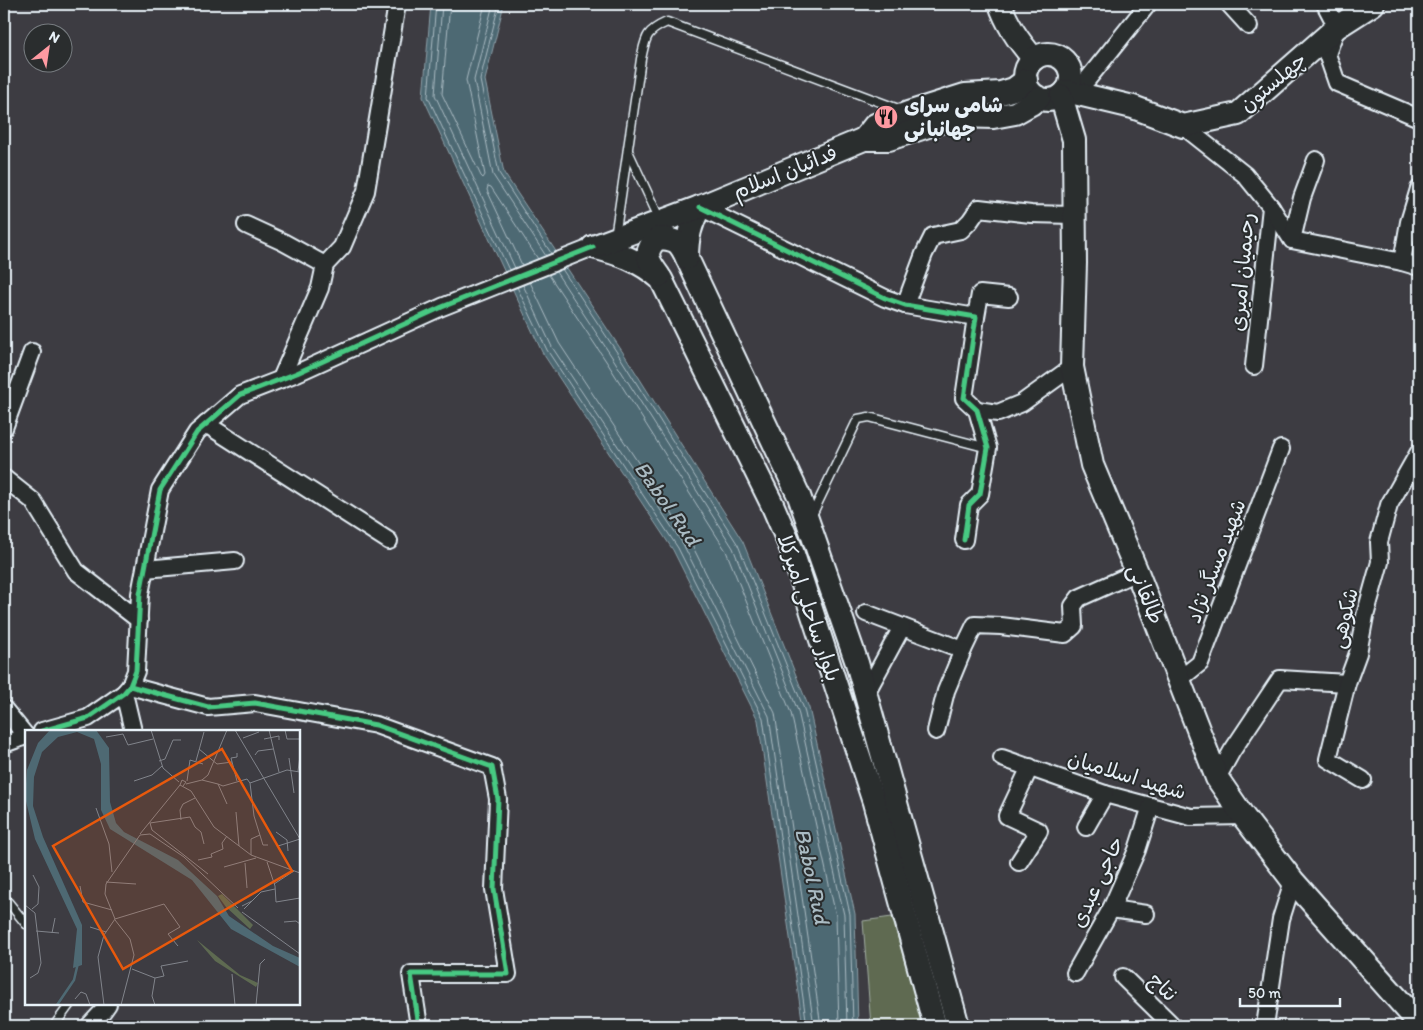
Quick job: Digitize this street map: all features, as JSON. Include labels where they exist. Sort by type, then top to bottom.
[{"type":"main road","points":[[1000,4],[1004,16],[1018,41],[1034,59]]},
{"type":"main road","name":"چهلستون","points":[[1183,126],[1238,114],[1337,27],[1373,4]]},
{"type":"main road","points":[[1075,158],[1056,88],[1065,61],[1055,55],[1044,54],[1034,59],[1027,68],[1056,88],[1133,107]]},
{"type":"main road","points":[[1056,88],[1133,107],[1183,126]]},
{"type":"main road","name":"فدائیان اسلام","points":[[864,139],[875,125],[964,94],[1001,93],[1014,89],[1056,88]]},
{"type":"main road","name":"فدائیان اسلام","points":[[604,244],[700,207],[864,139],[889,139],[958,116],[992,117],[1015,113],[1056,88]]},
{"type":"main road","name":"طالقانی","points":[[1056,88],[1074,140],[1073,215],[1075,263],[1072,367],[1092,465],[1180,679],[1217,778],[1243,816],[1293,881],[1419,1023]]},
{"type":"main road","points":[[1070,128],[1082,112],[1102,100]]},
{"type":"main road","name":"بلوار ساحلی امیرکلا","points":[[700,207],[688,232],[687,258],[799,496],[857,664],[958,1026]]},
{"type":"main road","points":[[661,279],[647,256],[651,244],[658,238],[673,239],[681,246],[687,258]]},
{"type":"main road","name":"بلوار ساحلی امیرکلا","points":[[604,244],[648,267],[661,279],[772,504],[791,548],[874,802],[935,1026]]},
{"type":"street","points":[[282,379],[320,288],[325,265],[342,247],[366,191],[397,4]]},
{"type":"street","points":[[1056,88],[1148,4]]},
{"type":"street","points":[[1229,4],[1249,26]]},
{"type":"street","points":[[1325,4],[1337,27],[1327,54],[1337,83],[1419,118]]},
{"type":"street","points":[[1211,148],[1211,133],[1216,119]]},
{"type":"street","name":"رحیمیان امیری","points":[[1183,126],[1246,175],[1272,207],[1254,366]]},
{"type":"street","points":[[1292,240],[1302,198],[1316,160]]},
{"type":"street","points":[[1402,262],[1409,222],[1419,189]]},
{"type":"street","points":[[700,207],[885,298],[905,305],[976,317]]},
{"type":"street","points":[[1272,207],[1292,240],[1419,267]]},
{"type":"street","points":[[905,305],[924,254],[933,236],[961,230],[979,208],[1030,214],[1073,215]]},
{"type":"street","points":[[246,225],[283,242],[325,265]]},
{"type":"street","points":[[46,730],[88,718],[127,690],[136,672],[140,594],[160,490],[197,432],[206,424],[240,395],[282,379],[442,307],[604,244]]},
{"type":"street","points":[[964,540],[969,505],[980,494],[988,448],[977,410],[964,398],[980,294],[1009,297]]},
{"type":"street","points":[[4,428],[32,352]]},
{"type":"street","points":[[977,410],[998,413],[1022,403],[1072,367]]},
{"type":"street","points":[[206,424],[388,541]]},
{"type":"street","name":"شهید مسگر نژاد","points":[[1180,679],[1200,663],[1280,449]]},
{"type":"street","name":"شکوهی","points":[[1363,780],[1328,759],[1347,683],[1358,653],[1365,616],[1380,562],[1379,542],[1389,505],[1419,452]]},
{"type":"street","points":[[4,478],[33,501],[76,571],[139,620]]},
{"type":"street","points":[[145,569],[235,561]]},
{"type":"street","points":[[936,732],[946,691],[975,625],[1065,634],[1074,626],[1073,606],[1080,598],[1137,572]]},
{"type":"street","points":[[866,613],[963,650]]},
{"type":"street","points":[[870,686],[902,627]]},
{"type":"street","points":[[1217,778],[1280,679],[1347,683]]},
{"type":"street","points":[[127,690],[133,730]]},
{"type":"street","points":[[127,690],[208,707],[255,702],[376,725],[492,767],[498,799],[494,889],[508,974],[411,974],[419,1026]]},
{"type":"street","points":[[4,709],[25,735]]},
{"type":"street","points":[[4,744],[25,736]]},
{"type":"street","name":"شهید اسلامیان","points":[[1002,758],[1106,794],[1191,817],[1243,816]]},
{"type":"street","points":[[1019,862],[1039,831],[1007,816],[1030,767]]},
{"type":"street","points":[[1086,827],[1106,794]]},
{"type":"street","name":"حاجی عبدی","points":[[1075,973],[1111,909],[1137,850],[1151,806]]},
{"type":"street","points":[[1265,1026],[1281,919],[1293,881]]},
{"type":"street","points":[[1111,909],[1146,914]]},
{"type":"street","name":"نتاج","points":[[1123,977],[1171,1024],[1169,1026]]},
{"type":"street","points":[[89,1026],[107,1005]]},
{"type":"lane","points":[[604,244],[628,151],[641,59],[646,37],[653,28],[667,22],[908,113]]},
{"type":"lane","points":[[628,151],[661,222]]},
{"type":"lane","points":[[808,523],[858,418],[869,417],[988,448]]},
{"type":"lane","points":[[4,897],[25,923]]},
{"type":"lane","points":[[54,1026],[69,1005]]},
{"type":"green space","points":[[892,917],[923,1026],[871,1026],[863,921]]},
{"type":"water","name":"Babol Rud","points":[[431,4],[504,4],[485,80],[504,173],[624,354],[743,542],[809,708],[855,914],[858,1026],[803,1026],[758,720],[673,550],[542,352],[423,97]]},
{"type":"cycle path","points":[[700,207],[885,298],[905,305],[976,317],[964,398],[977,410],[988,448],[980,494],[969,505],[964,540]]},
{"type":"cycle path","points":[[46,730],[88,718],[124,693],[130,686],[136,671],[140,594],[160,490],[197,432],[240,395],[297,373],[442,307],[593,247]]},
{"type":"cycle path","points":[[130,686],[208,707],[255,703],[376,725],[492,767],[498,799],[494,889],[508,974],[411,974],[419,1026]]},
{"type":"place","name":"شامی سرای جهانبانی","points":[[886,117]]}]
